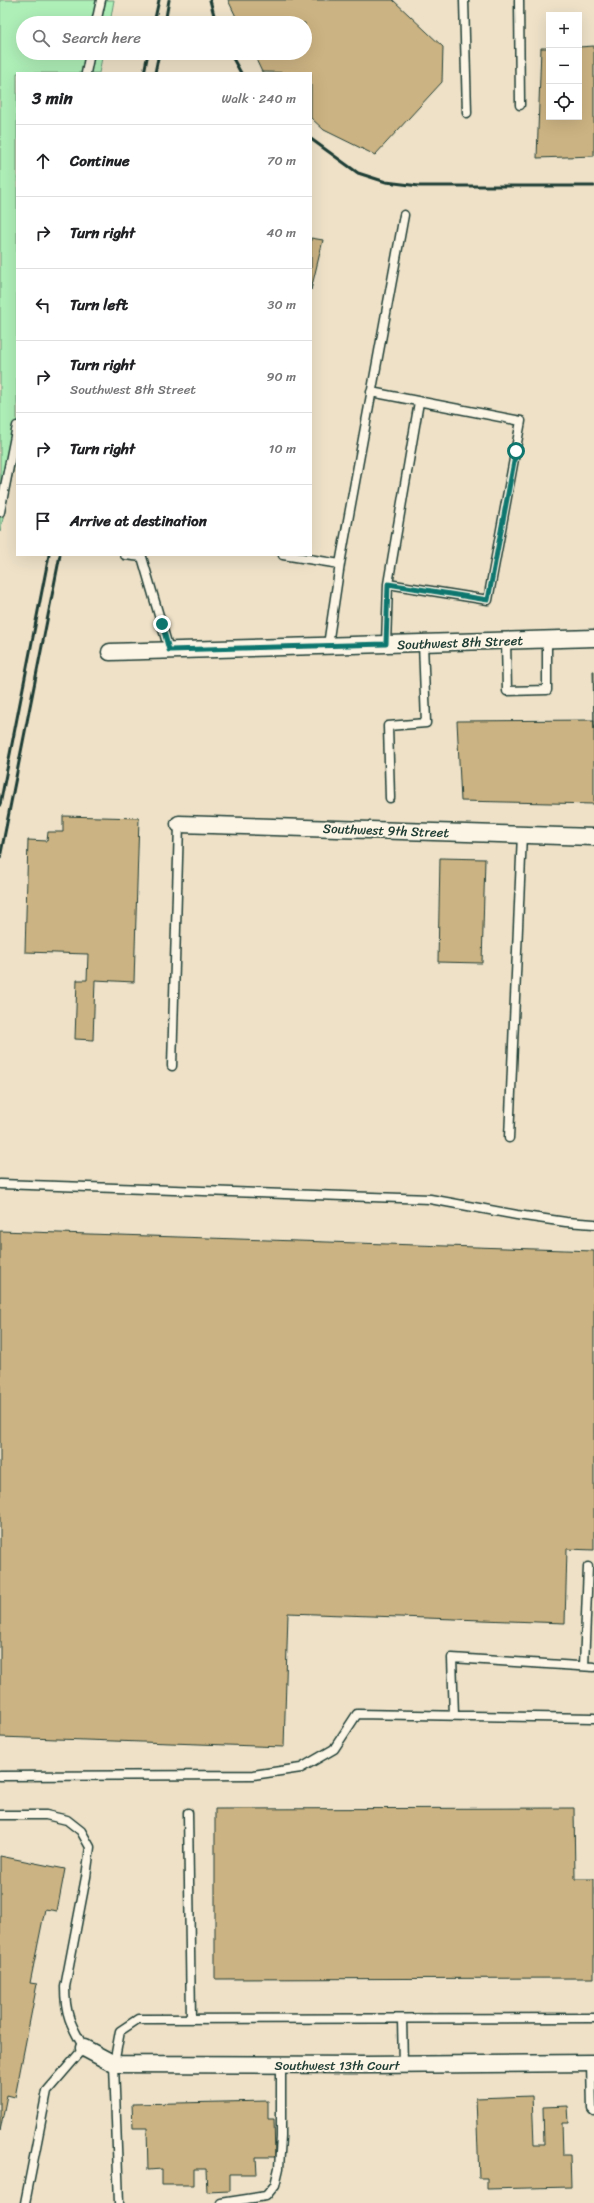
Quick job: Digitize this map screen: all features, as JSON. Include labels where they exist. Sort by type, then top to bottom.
[{"type":"street","name":"Southwest 8th Street","points":[[110,652],[594,638]]},
{"type":"street","name":"Southwest 9th Street","points":[[179,824],[594,837]]},
{"type":"street","name":"Southwest 13th Court","points":[[84,2048],[114,2064],[403,2065],[593,2063]]},
{"type":"lane","points":[[98,16],[101,0]]},
{"type":"lane","points":[[464,0],[468,114]]},
{"type":"lane","points":[[519,0],[520,105]]},
{"type":"lane","points":[[86,72],[89,60]]},
{"type":"lane","points":[[328,645],[340,564],[404,215]]},
{"type":"lane","points":[[371,392],[521,422],[488,600],[388,584]]},
{"type":"lane","points":[[386,644],[388,584],[419,402]]},
{"type":"lane","points":[[0,512],[16,431]]},
{"type":"lane","points":[[143,556],[169,650]]},
{"type":"lane","points":[[289,556],[340,564]]},
{"type":"lane","points":[[506,640],[508,691],[548,690],[547,639]]},
{"type":"lane","points":[[390,798],[388,726],[426,723],[423,642]]},
{"type":"lane","points":[[172,1066],[179,824]]},
{"type":"lane","points":[[509,1138],[522,834]]},
{"type":"lane","points":[[0,1184],[430,1199],[518,1215],[566,1222],[594,1224]]},
{"type":"lane","points":[[584,1666],[588,1567]]},
{"type":"lane","points":[[454,1715],[452,1658],[594,1667]]},
{"type":"lane","points":[[0,1776],[253,1775],[301,1768],[334,1749],[357,1714],[594,1718]]},
{"type":"lane","points":[[188,1813],[191,2019]]},
{"type":"lane","points":[[0,1815],[46,1815],[67,1820],[81,1831],[90,1847],[86,1877],[65,1988],[65,2006],[68,2022],[84,2048],[47,2091],[25,2203]]},
{"type":"lane","points":[[118,2203],[114,2064],[120,2031],[138,2019],[594,2018]]},
{"type":"lane","points":[[402,2019],[403,2065]]},
{"type":"lane","points":[[593,2063],[592,2109],[594,2111]]},
{"type":"lane","points":[[221,2203],[266,2196],[275,2185],[279,2168],[281,2137],[281,2065]]},
{"type":"green space","points":[[0,0],[114,0],[111,16],[16,16],[16,60],[102,60],[99,72],[16,72],[16,458],[0,532]]},
{"type":"building","points":[[228,0],[393,0],[443,47],[442,82],[375,155],[324,130],[312,119],[312,72],[262,72],[256,60],[312,60],[312,16],[236,16]]},
{"type":"building","points":[[594,46],[594,156],[537,158],[541,48],[546,48],[546,120],[582,120],[582,47]]},
{"type":"building","points":[[312,238],[323,240],[312,286]]},
{"type":"building","points":[[593,671],[594,671],[594,720]]},
{"type":"building","points":[[594,720],[594,804],[461,801],[457,721]]},
{"type":"building","points":[[63,816],[139,818],[134,982],[95,980],[93,1040],[75,1039],[77,980],[87,980],[88,954],[25,952],[28,840],[47,841],[48,832],[63,832]]},
{"type":"building","points":[[440,858],[485,859],[482,963],[438,962]]},
{"type":"building","points":[[0,1231],[594,1251],[594,1550],[567,1549],[565,1623],[288,1613],[284,1747],[0,1737]]},
{"type":"building","points":[[574,1808],[575,1879],[594,1879],[594,1978],[215,1979],[215,1809]]},
{"type":"building","points":[[0,1856],[65,1869],[57,1911],[45,1909],[30,1983],[37,1984],[15,2097],[7,2095],[0,2131]]},
{"type":"building","points":[[532,2096],[534,2144],[544,2144],[543,2107],[568,2106],[569,2123],[562,2123],[563,2155],[570,2155],[571,2187],[487,2189],[487,2178],[479,2178],[476,2098]]},
{"type":"building","points":[[268,2101],[268,2119],[274,2119],[275,2157],[256,2157],[257,2174],[230,2174],[230,2191],[207,2192],[206,2169],[194,2169],[194,2185],[162,2185],[162,2169],[148,2170],[147,2128],[133,2128],[132,2104]]},
{"type":"railway","points":[[156,16],[159,0]]},
{"type":"railway","points":[[166,16],[169,0]]},
{"type":"railway","points":[[210,0],[214,16]]},
{"type":"railway","points":[[144,72],[147,60]]},
{"type":"railway","points":[[155,72],[158,60]]},
{"type":"railway","points":[[234,60],[240,72]]},
{"type":"railway","points":[[312,140],[358,173],[386,182],[419,186],[594,186]]},
{"type":"railway","points":[[0,805],[49,556]]},
{"type":"railway","points":[[0,858],[60,556]]},
{"type":"route","points":[[162,624],[169,650],[386,644],[388,584],[488,600],[516,451]]}]
